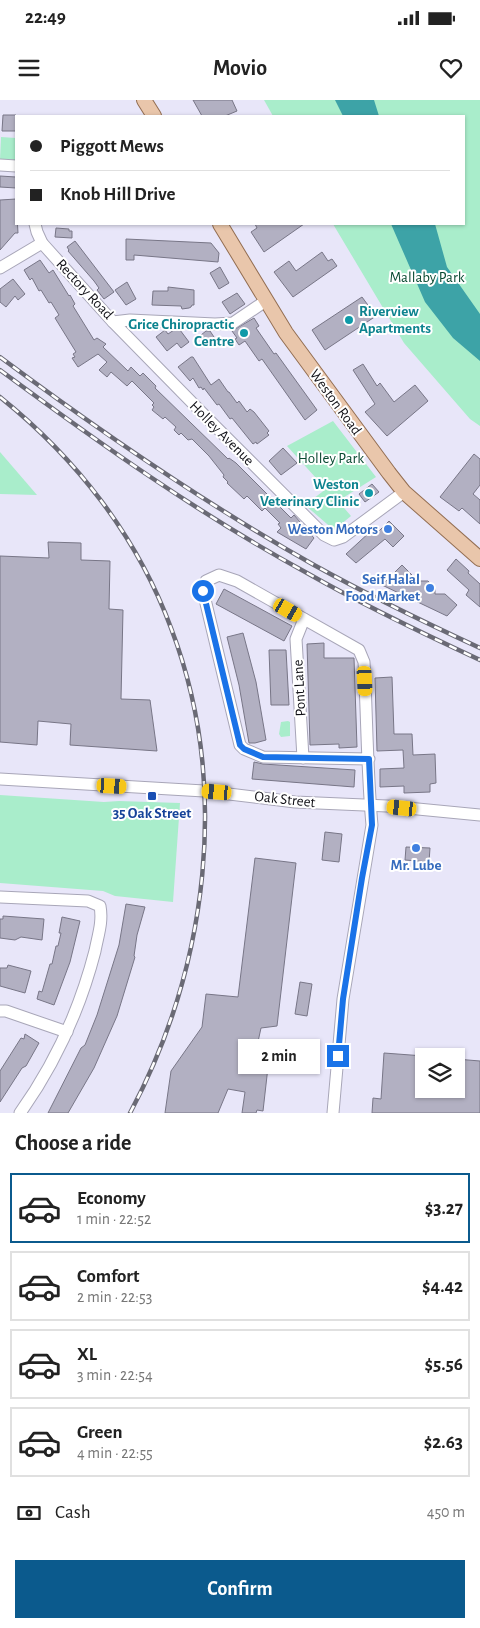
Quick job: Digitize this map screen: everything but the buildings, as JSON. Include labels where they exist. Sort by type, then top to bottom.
[{"type":"main road","points":[[144,100],[153,115]]},
{"type":"main road","name":"Weston Road","points":[[221,225],[286,332],[321,382],[404,492],[480,559]]},
{"type":"street","points":[[0,165],[15,166]]},
{"type":"street","name":"Rectory Road","points":[[35,225],[36,232],[42,242],[113,322],[130,320],[215,324],[233,323],[267,300]]},
{"type":"street","points":[[0,268],[42,242]]},
{"type":"street","name":"Holley Avenue","points":[[113,322],[324,535],[334,540],[343,537],[404,492]]},
{"type":"street","points":[[333,1113],[343,999],[372,825],[370,805],[369,759],[363,656],[359,650],[229,577],[219,575],[206,581],[203,591],[240,745],[257,756],[369,759]]},
{"type":"street","name":"Pont Lane","points":[[303,758],[296,639],[304,619]]},
{"type":"street","name":"Oak Street","points":[[0,779],[204,791],[294,802],[370,805],[480,814]]},
{"type":"street","points":[[0,896],[88,901],[100,906],[102,919],[87,983],[67,1032],[37,1090],[20,1113]]},
{"type":"street","points":[[0,1011],[6,1011],[67,1032]]},
{"type":"green space","name":"Mallaby Park","points":[[264,100],[480,100],[480,426],[470,419],[404,343],[334,225],[465,225],[465,115],[272,115]]},
{"type":"green space","points":[[1,137],[15,138],[15,161],[0,160]]},
{"type":"green space","name":"Holley Park","points":[[333,421],[376,477],[338,501],[351,516],[334,530],[305,505],[326,489],[287,446]]},
{"type":"green space","points":[[0,452],[37,495],[0,494]]},
{"type":"green space","points":[[281,722],[290,722],[290,736],[281,737],[279,734]]},
{"type":"green space","points":[[0,795],[104,802],[180,803],[173,902],[115,896],[103,891],[0,883]]},
{"type":"shaded area","points":[[335,100],[374,100],[379,115],[342,115]]},
{"type":"shaded area","points":[[391,225],[435,225],[447,267],[480,314],[480,361],[453,338],[425,302]]},
{"type":"railway","points":[[0,357],[115,439],[233,517],[334,576],[480,648]]},
{"type":"railway","points":[[0,370],[112,451],[227,527],[350,596],[480,660]]},
{"type":"railway","points":[[0,397],[54,446],[79,473],[122,531],[141,562],[157,594],[171,628],[190,688],[201,749],[205,812],[202,875],[193,937],[178,998],[157,1057],[130,1113]]},
{"type":"place","name":"Riverview Apartments","points":[[349,320]]},
{"type":"place","name":"Grice Chiropractic Centre","points":[[244,333]]},
{"type":"place","name":"Weston Veterinary Clinic","points":[[369,493]]},
{"type":"place","name":"Weston Motors","points":[[388,529]]},
{"type":"place","name":"Seif Halal Food Market","points":[[430,588]]},
{"type":"place","name":"35 Oak Street","points":[[152,796]]},
{"type":"place","name":"Mr. Lube","points":[[416,848]]},
{"type":"route","points":[[203,591],[240,745],[257,756],[263,757],[369,759],[372,825],[343,999],[338,1056]]}]
